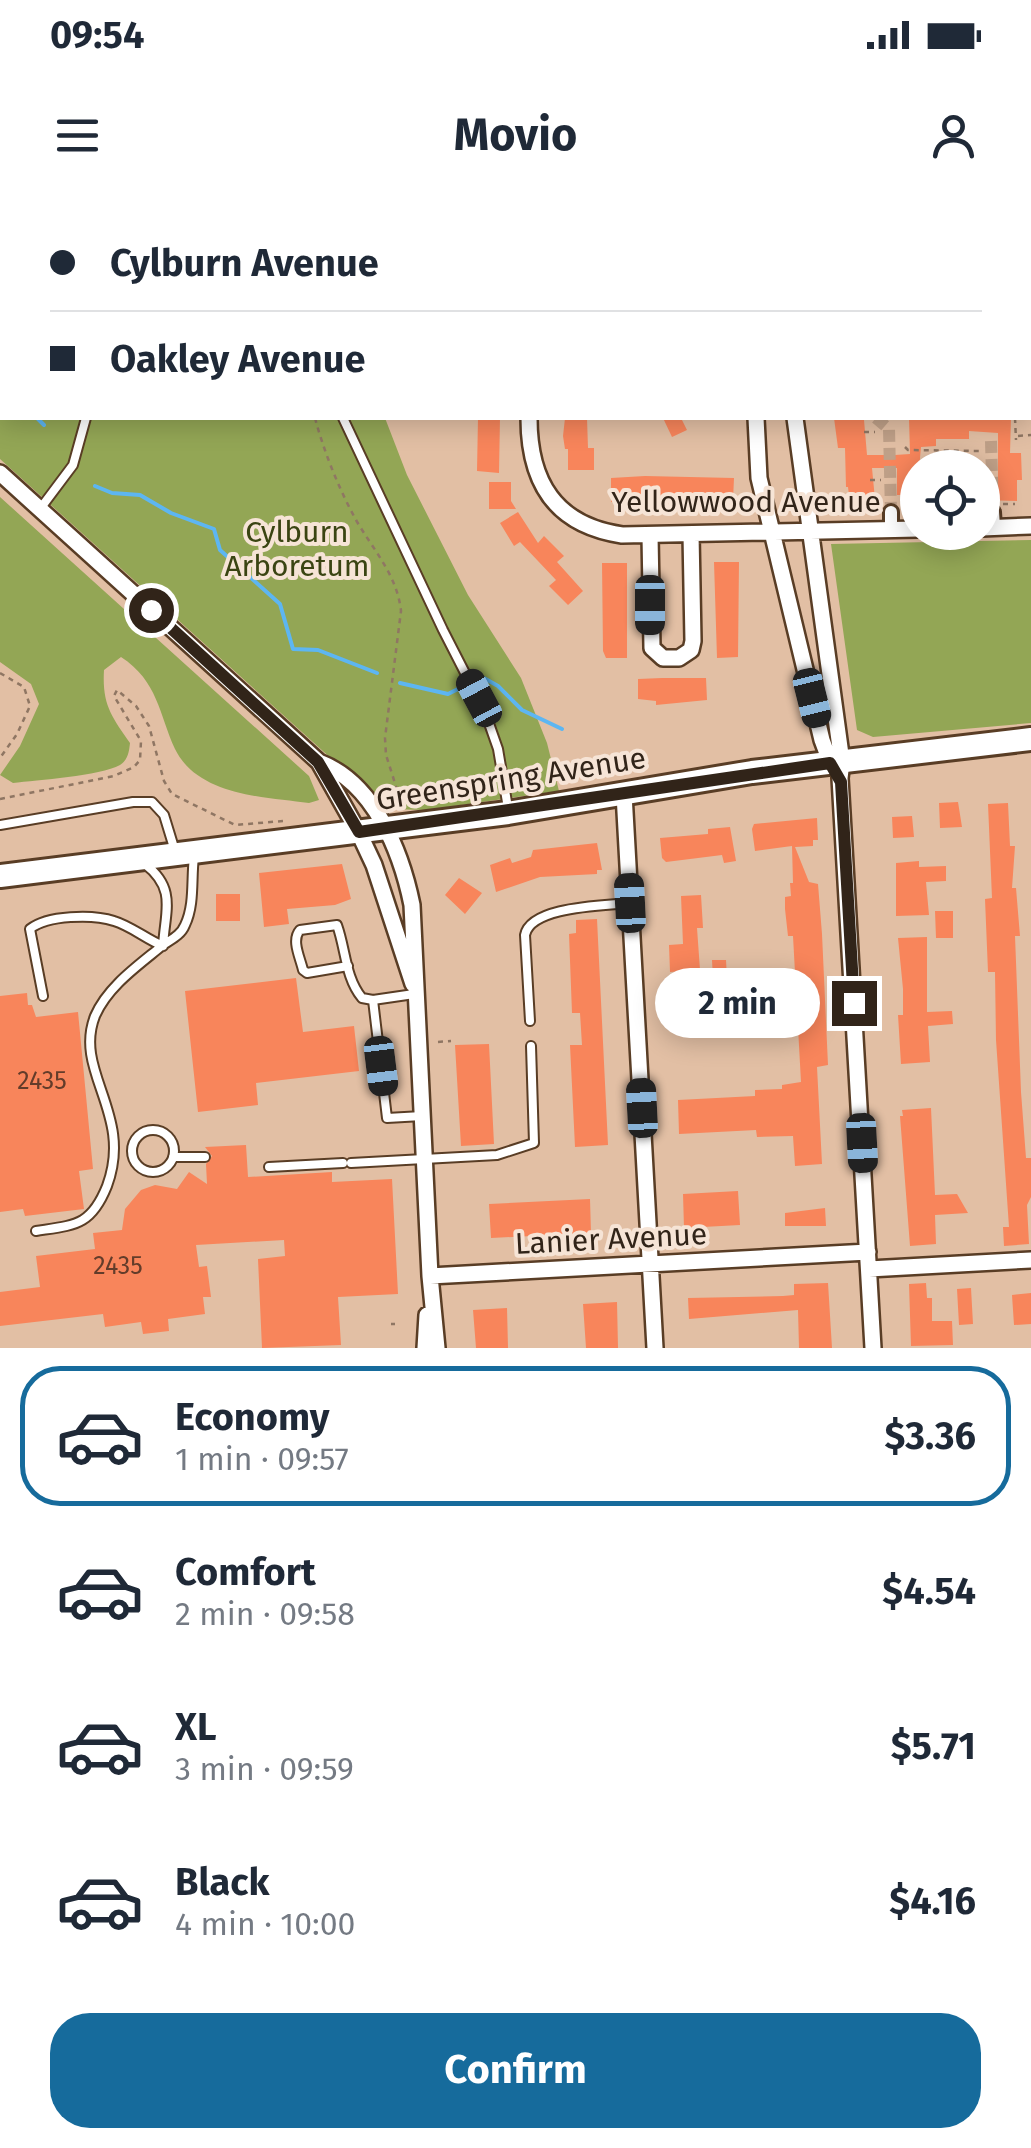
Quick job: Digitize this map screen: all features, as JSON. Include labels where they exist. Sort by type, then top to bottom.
[{"type":"main road","name":"Greenspring Avenue","points":[[0,876],[508,813],[752,772],[837,768],[1031,739]]},
{"type":"street","name":"Yellowwood Avenue","points":[[529,420],[531,455],[537,474],[556,504],[585,526],[602,532],[650,535],[900,529]]},
{"type":"street","points":[[756,420],[760,478],[772,532],[837,768]]},
{"type":"street","points":[[794,420],[812,531],[837,768],[872,1348]]},
{"type":"street","points":[[0,473],[318,762],[347,777],[386,829],[400,856],[412,904],[416,954],[414,989],[430,1276],[428,1347]]},
{"type":"street","points":[[891,512],[892,529]]},
{"type":"street","points":[[1000,519],[1031,526]]},
{"type":"street","points":[[650,535],[652,648],[663,658],[679,658],[691,650],[693,640],[691,534]]},
{"type":"street","points":[[318,762],[374,864],[414,989]]},
{"type":"street","points":[[624,794],[656,1348]]},
{"type":"street","name":"Lanier Avenue","points":[[430,1276],[651,1264],[1031,1260]]},
{"type":"lane","points":[[40,508],[73,466],[85,420]]},
{"type":"lane","points":[[344,420],[479,698],[498,749],[508,813]]},
{"type":"lane","points":[[0,825],[152,802],[164,815],[186,855],[186,923],[181,933],[108,994],[94,1020],[93,1064],[111,1112],[114,1164],[95,1211],[72,1226],[36,1231]]},
{"type":"lane","points":[[140,860],[166,887],[163,946]]},
{"type":"lane","points":[[530,1021],[525,935],[530,922],[546,914],[630,903]]},
{"type":"lane","points":[[43,996],[30,929],[38,922],[94,917],[117,922],[163,946]]},
{"type":"lane","points":[[348,966],[307,973],[295,939],[297,933],[337,925],[356,990],[362,998],[373,1000],[414,989]]},
{"type":"lane","points":[[373,1000],[387,1118],[422,1116]]},
{"type":"lane","points":[[269,1166],[497,1155],[534,1143],[531,1046]]},
{"type":"lane","points":[[173,1157],[171,1140],[158,1130],[142,1132],[132,1144],[134,1161],[144,1170],[158,1172],[173,1157],[205,1158]]},
{"type":"lane","points":[[115,1144],[132,1144]]},
{"type":"path","points":[[316,420],[344,496],[400,596],[402,611],[385,738],[386,755],[400,799]]},
{"type":"path","points":[[1016,420],[1016,438],[1031,435]]},
{"type":"path","points":[[864,432],[875,432]]},
{"type":"path","points":[[905,447],[908,450]]},
{"type":"path","points":[[870,480],[881,480]]},
{"type":"path","points":[[1000,514],[1015,504]]},
{"type":"path","points":[[0,673],[24,687],[30,706],[0,758]]},
{"type":"path","points":[[0,798],[114,776],[134,766],[140,760],[141,741],[114,696],[116,690],[136,706],[149,726],[164,781],[172,794],[235,825],[288,820]]},
{"type":"path","points":[[438,1042],[451,1041]]},
{"type":"green space","name":"Cylburn Arboretum","points":[[0,420],[386,420],[407,475],[468,595],[521,678],[547,743],[559,791],[426,810],[387,809],[0,459]]},
{"type":"green space","points":[[0,497],[309,776],[319,800],[309,803],[253,796],[199,776],[175,749],[150,687],[121,657],[104,670],[104,682],[109,709],[130,743],[123,763],[84,775],[13,783],[0,775],[20,746],[39,704],[31,684],[0,662]]},
{"type":"green space","points":[[1031,540],[1031,723],[873,737],[857,730],[831,544],[900,543],[900,550],[1000,550],[1000,541]]},
{"type":"building","points":[[478,420],[500,420],[499,473],[477,471]]},
{"type":"building","points":[[565,420],[587,420],[588,448],[594,448],[594,470],[568,470],[568,449],[563,436]]},
{"type":"building","points":[[664,420],[682,420],[687,430],[672,437]]},
{"type":"building","points":[[834,420],[864,420],[867,455],[900,455],[900,495],[897,468],[872,468],[876,510],[851,511],[845,448],[838,448]]},
{"type":"building","points":[[909,420],[1011,420],[1010,453],[1021,453],[1022,480],[1017,480],[1017,501],[1000,501],[998,433],[969,431],[969,439],[936,439],[936,446],[910,450]]},
{"type":"building","points":[[611,478],[734,478],[733,500],[709,500],[695,505],[611,502]]},
{"type":"building","points":[[489,482],[511,482],[511,501],[516,509],[489,509]]},
{"type":"building","points":[[518,512],[538,543],[544,536],[564,556],[557,562],[583,591],[568,605],[549,586],[556,580],[520,542],[514,546],[500,523]]},
{"type":"building","points":[[714,562],[739,562],[738,657],[717,658]]},
{"type":"building","points":[[602,563],[627,563],[627,658],[606,658],[603,651]]},
{"type":"building","points":[[706,678],[707,700],[656,705],[656,701],[638,699],[638,679]]},
{"type":"building","points":[[958,802],[962,827],[940,828],[939,803]]},
{"type":"building","points":[[1008,803],[1010,846],[1015,846],[1012,888],[1016,888],[1020,936],[1015,936],[1021,1092],[1026,1158],[1031,1158],[1031,1197],[1027,1205],[1029,1244],[1004,1246],[1003,1227],[1009,1227],[995,972],[988,972],[985,899],[992,898],[988,804]]},
{"type":"building","points":[[912,816],[914,837],[893,838],[892,817]]},
{"type":"building","points":[[817,818],[818,840],[813,840],[813,846],[795,847],[809,882],[818,884],[828,1065],[817,1067],[822,1164],[795,1166],[793,1136],[757,1137],[756,1130],[679,1134],[678,1100],[755,1096],[755,1090],[782,1089],[782,1085],[801,1082],[793,936],[788,936],[785,909],[785,897],[791,896],[793,883],[792,846],[755,851],[752,829],[754,824]]},
{"type":"building","points":[[730,827],[736,861],[724,863],[722,855],[666,862],[662,858],[660,838],[708,834],[708,829]]},
{"type":"building","points":[[597,843],[602,870],[597,870],[597,874],[540,877],[496,892],[490,865],[510,858],[512,863],[531,857],[533,850]]},
{"type":"building","points":[[919,861],[919,867],[946,866],[946,881],[926,882],[929,915],[896,916],[896,863]]},
{"type":"building","points":[[342,864],[351,899],[335,905],[287,909],[289,924],[264,927],[259,873]]},
{"type":"building","points":[[459,878],[482,893],[465,914],[445,895]]},
{"type":"building","points":[[216,894],[240,894],[240,921],[216,921]]},
{"type":"building","points":[[701,895],[703,928],[697,928],[700,970],[670,972],[669,945],[683,944],[681,896]]},
{"type":"building","points":[[935,911],[953,911],[953,938],[936,938]]},
{"type":"building","points":[[597,919],[608,1145],[575,1147],[570,1045],[582,1045],[580,1013],[572,1013],[569,934],[576,933],[576,920]]},
{"type":"building","points":[[927,937],[927,1012],[952,1011],[953,1024],[928,1026],[930,1062],[901,1064],[898,1015],[903,1015],[903,989],[898,938]]},
{"type":"building","points":[[712,960],[726,960],[727,979],[713,979]]},
{"type":"building","points":[[296,978],[303,1032],[354,1026],[359,1071],[256,1083],[258,1105],[198,1112],[185,991]]},
{"type":"building","points":[[27,993],[28,1005],[32,1005],[36,1017],[78,1012],[93,1169],[79,1171],[84,1209],[25,1216],[23,1209],[0,1212],[0,996]]},
{"type":"building","points":[[724,995],[725,1029],[674,1031],[672,998]]},
{"type":"building","points":[[489,1044],[494,1144],[461,1146],[455,1045]]},
{"type":"building","points":[[931,1108],[935,1195],[957,1194],[968,1213],[935,1215],[936,1244],[910,1246],[900,1116],[902,1110]]},
{"type":"building","points":[[246,1145],[248,1177],[332,1172],[332,1182],[392,1179],[398,1294],[338,1297],[341,1345],[262,1348],[258,1259],[285,1256],[284,1240],[196,1245],[199,1267],[207,1266],[211,1297],[203,1297],[205,1314],[168,1319],[169,1331],[143,1334],[141,1322],[105,1327],[103,1314],[0,1326],[0,1292],[40,1287],[36,1256],[95,1249],[93,1233],[122,1230],[125,1209],[141,1190],[155,1185],[177,1189],[189,1172],[207,1184],[206,1164],[212,1156],[205,1147]]},
{"type":"building","points":[[738,1191],[740,1225],[684,1228],[683,1194]]},
{"type":"building","points":[[590,1199],[591,1233],[491,1238],[489,1204]]},
{"type":"building","points":[[825,1208],[826,1226],[785,1226],[785,1213]]},
{"type":"building","points":[[828,1283],[832,1348],[799,1348],[798,1310],[689,1319],[688,1298],[794,1295],[794,1284]]},
{"type":"building","points":[[926,1283],[927,1298],[932,1298],[932,1321],[952,1321],[953,1345],[911,1346],[909,1284]]},
{"type":"building","points":[[971,1288],[973,1324],[959,1325],[957,1289]]},
{"type":"building","points":[[1031,1293],[1031,1324],[1014,1325],[1012,1295]]},
{"type":"building","points":[[617,1302],[618,1348],[586,1348],[583,1304]]},
{"type":"building","points":[[507,1308],[508,1348],[476,1348],[473,1310]]},
{"type":"waterway","points":[[39,420],[44,425]]},
{"type":"waterway","points":[[95,486],[112,493],[140,495],[171,513],[214,529],[220,550],[280,604],[293,649],[318,650],[377,673]]},
{"type":"waterway","points":[[400,683],[448,694],[482,677],[498,686],[522,710],[562,729]]},
{"type":"tunnel","points":[[878,420],[889,429],[891,512]]},
{"type":"tunnel","points":[[991,441],[991,450]]},
{"type":"route","points":[[151,610],[318,762],[359,832],[830,763],[841,782],[854,1003]]}]
